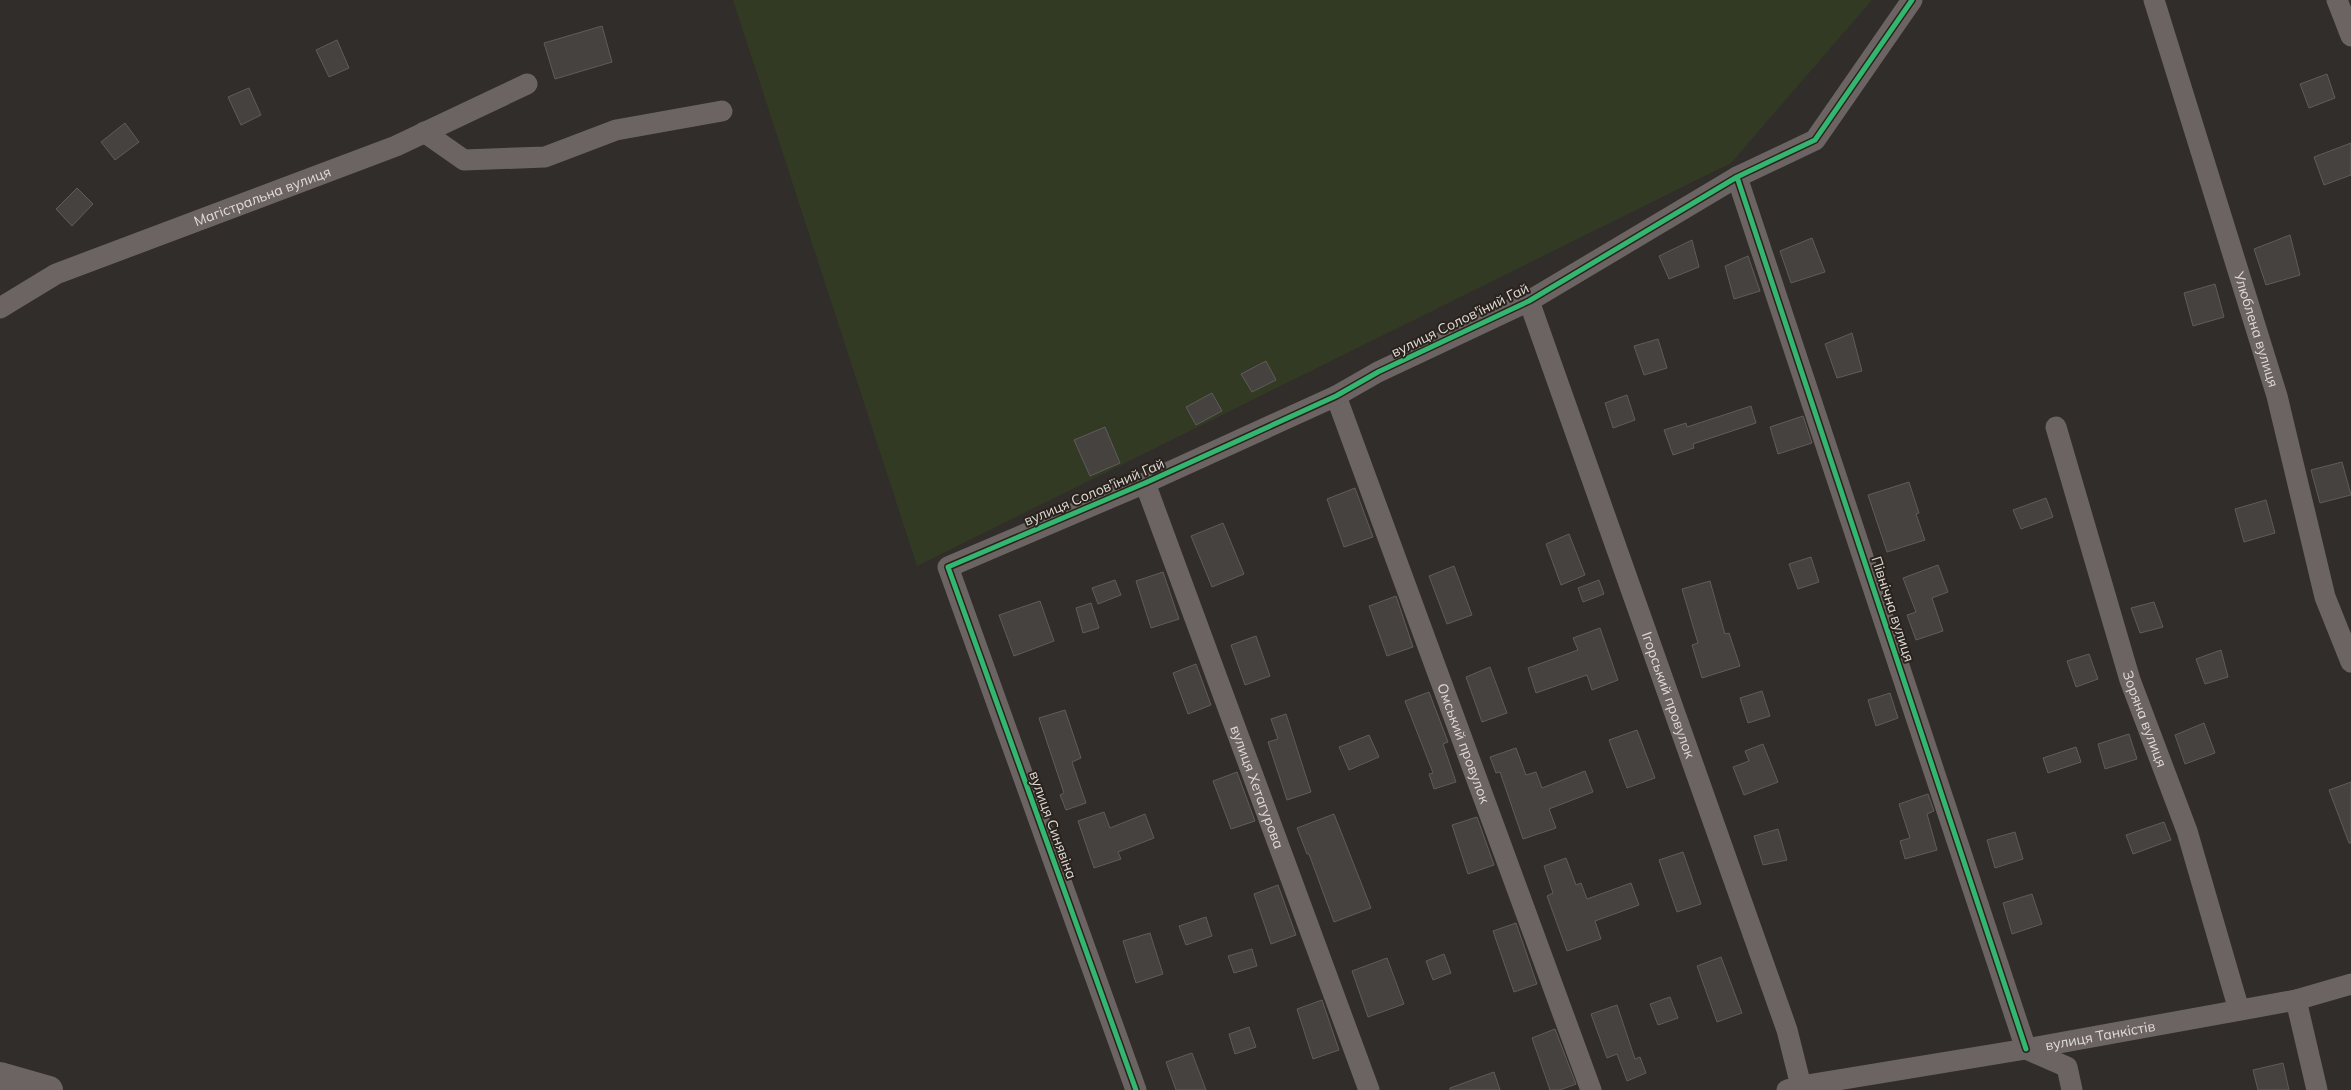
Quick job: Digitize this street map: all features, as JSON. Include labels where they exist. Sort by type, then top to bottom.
[{"type":"main road","points":[[0,1076],[49,1090]]},
{"type":"street","name":"вулиця Солов'їний Гай","points":[[948,567],[1145,483],[1336,396],[1378,372],[1529,301],[1737,176],[1815,140],[1912,0]]},
{"type":"street","name":"Улюблена вулиця","points":[[2154,0],[2277,396],[2325,597],[2351,662]]},
{"type":"street","points":[[2337,0],[2351,36]]},
{"type":"street","name":"Магістральна вулиця","points":[[0,308],[56,274],[396,146],[527,84]]},
{"type":"street","points":[[424,132],[464,160],[545,157],[616,130],[722,111]]},
{"type":"street","name":"Північна вулиця","points":[[1737,176],[2026,1050]]},
{"type":"street","name":"Ігорський провулок","points":[[1529,301],[1787,1030],[1796,1089]]},
{"type":"street","name":"Омський провулок","points":[[1336,396],[1590,1090]]},
{"type":"street","name":"Зоряна вулиця","points":[[2056,427],[2130,680],[2187,831],[2238,1010]]},
{"type":"street","name":"вулиця Хетагурова","points":[[1145,483],[1370,1090]]},
{"type":"street","name":"вулиця Синявіна","points":[[948,567],[1136,1090]]},
{"type":"street","name":"вулиця Танкістів","points":[[1796,1089],[2026,1050],[2296,1000],[2351,984]]},
{"type":"street","points":[[2296,1000],[2317,1090]]},
{"type":"street","points":[[2026,1050],[2067,1068],[2072,1090]]},
{"type":"green space","points":[[733,0],[1872,0],[1731,163],[917,566]]},
{"type":"building","points":[[602,26],[612,62],[555,79],[544,43]]},
{"type":"building","points":[[337,40],[349,68],[329,77],[316,50]]},
{"type":"building","points":[[2327,74],[2335,98],[2309,108],[2300,84]]},
{"type":"building","points":[[249,88],[261,115],[241,125],[228,97]]},
{"type":"building","points":[[125,123],[139,142],[115,160],[101,142]]},
{"type":"building","points":[[2351,143],[2351,175],[2324,185],[2314,157]]},
{"type":"building","points":[[77,188],[93,204],[72,226],[56,209]]},
{"type":"building","points":[[2290,235],[2300,275],[2266,285],[2254,249]]},
{"type":"building","points":[[1812,238],[1825,272],[1791,283],[1780,251]]},
{"type":"building","points":[[1692,240],[1699,267],[1669,279],[1659,256]]},
{"type":"building","points":[[1748,256],[1760,291],[1734,299],[1725,266]]},
{"type":"building","points":[[2215,284],[2224,317],[2193,326],[2184,293]]},
{"type":"building","points":[[1852,333],[1862,371],[1837,378],[1825,344]]},
{"type":"building","points":[[1658,339],[1667,368],[1644,375],[1634,346]]},
{"type":"building","points":[[1266,361],[1276,380],[1252,392],[1241,374]]},
{"type":"building","points":[[1212,393],[1222,411],[1196,425],[1186,407]]},
{"type":"building","points":[[1627,395],[1635,420],[1613,428],[1605,403]]},
{"type":"building","points":[[1751,406],[1756,423],[1693,444],[1694,448],[1673,455],[1664,430],[1686,423],[1687,427]]},
{"type":"building","points":[[1803,416],[1812,443],[1778,454],[1770,427]]},
{"type":"building","points":[[1105,427],[1120,463],[1090,476],[1074,440]]},
{"type":"building","points":[[2342,462],[2351,495],[2320,503],[2311,470]]},
{"type":"building","points":[[1909,482],[1919,513],[1916,514],[1925,540],[1887,552],[1868,495]]},
{"type":"building","points":[[1355,488],[1373,537],[1344,547],[1327,499]]},
{"type":"building","points":[[2046,498],[2053,517],[2021,529],[2013,510]]},
{"type":"building","points":[[2266,500],[2275,533],[2244,542],[2235,509]]},
{"type":"building","points":[[1223,523],[1244,574],[1212,587],[1191,536]]},
{"type":"building","points":[[1569,534],[1585,575],[1561,585],[1546,544]]},
{"type":"building","points":[[1811,557],[1819,582],[1798,589],[1789,564]]},
{"type":"building","points":[[1938,565],[1948,592],[1932,598],[1943,631],[1916,640],[1907,615],[1916,612],[1903,578]]},
{"type":"building","points":[[1454,566],[1472,615],[1447,624],[1429,576]]},
{"type":"building","points":[[1163,572],[1179,619],[1151,628],[1136,581]]},
{"type":"building","points":[[1115,580],[1121,595],[1098,604],[1092,588]]},
{"type":"building","points":[[1599,580],[1604,594],[1583,602],[1578,588]]},
{"type":"building","points":[[1710,581],[1725,634],[1729,633],[1740,666],[1702,678],[1692,645],[1698,643],[1682,589]]},
{"type":"building","points":[[1396,596],[1413,647],[1387,656],[1369,606]]},
{"type":"building","points":[[1040,601],[1054,641],[1014,656],[999,615]]},
{"type":"building","points":[[2154,602],[2163,627],[2140,633],[2131,608]]},
{"type":"building","points":[[1091,603],[1099,628],[1083,633],[1076,608]]},
{"type":"building","points":[[1600,628],[1618,680],[1592,690],[1587,675],[1536,693],[1528,668],[1578,650],[1573,638]]},
{"type":"building","points":[[1256,636],[1270,676],[1245,685],[1231,645]]},
{"type":"building","points":[[2221,650],[2228,677],[2205,684],[2196,659]]},
{"type":"building","points":[[2089,654],[2098,679],[2076,687],[2067,661]]},
{"type":"building","points":[[1196,664],[1211,705],[1188,714],[1173,673]]},
{"type":"building","points":[[1490,667],[1507,713],[1482,722],[1466,677]]},
{"type":"building","points":[[1762,691],[1770,716],[1748,723],[1740,698]]},
{"type":"building","points":[[1429,692],[1448,742],[1443,744],[1456,782],[1434,789],[1429,774],[1433,773],[1405,701]]},
{"type":"building","points":[[1890,693],[1898,718],[1876,726],[1868,700]]},
{"type":"building","points":[[1065,710],[1081,758],[1072,762],[1086,803],[1066,810],[1060,795],[1064,793],[1039,718]]},
{"type":"building","points":[[1286,714],[1311,792],[1287,800],[1268,742],[1278,739],[1271,719]]},
{"type":"building","points":[[2204,723],[2215,753],[2185,764],[2175,735]]},
{"type":"building","points":[[1637,730],[1655,778],[1627,788],[1609,740]]},
{"type":"building","points":[[2129,734],[2137,759],[2105,769],[2098,744]]},
{"type":"building","points":[[1369,735],[1379,757],[1349,770],[1339,747]]},
{"type":"building","points":[[1763,744],[1778,782],[1744,795],[1733,767],[1749,761],[1745,751]]},
{"type":"building","points":[[2076,747],[2081,762],[2048,773],[2043,758]]},
{"type":"building","points":[[1516,748],[1526,775],[1536,772],[1542,788],[1585,771],[1593,792],[1549,809],[1556,828],[1523,839],[1500,772],[1496,773],[1490,757]]},
{"type":"building","points":[[1237,772],[1255,821],[1231,829],[1213,781]]},
{"type":"building","points":[[2351,782],[2351,843],[2349,843],[2329,790]]},
{"type":"building","points":[[1928,794],[1934,811],[1927,814],[1937,850],[1905,859],[1900,841],[1910,838],[1899,804]]},
{"type":"building","points":[[1104,812],[1110,828],[1145,814],[1154,838],[1118,852],[1121,859],[1094,868],[1078,821]]},
{"type":"building","points":[[1334,814],[1371,908],[1334,922],[1309,854],[1307,854],[1297,828]]},
{"type":"building","points":[[1477,817],[1494,865],[1468,874],[1452,825]]},
{"type":"building","points":[[2164,822],[2171,840],[2133,854],[2126,835]]},
{"type":"building","points":[[1778,829],[1787,860],[1763,865],[1754,836]]},
{"type":"building","points":[[2015,832],[2023,859],[1995,868],[1987,840]]},
{"type":"building","points":[[1683,852],[1701,904],[1677,912],[1659,860]]},
{"type":"building","points":[[1566,858],[1576,885],[1581,883],[1587,899],[1631,883],[1639,905],[1595,921],[1601,939],[1567,951],[1547,896],[1553,893],[1544,866]]},
{"type":"building","points":[[1278,885],[1296,935],[1271,944],[1254,894]]},
{"type":"building","points":[[2032,894],[2042,924],[2012,934],[2003,903]]},
{"type":"building","points":[[1206,917],[1212,936],[1186,945],[1179,926]]},
{"type":"building","points":[[1516,923],[1537,984],[1514,992],[1493,931]]},
{"type":"building","points":[[1150,933],[1163,974],[1136,983],[1123,941]]},
{"type":"building","points":[[1252,949],[1257,966],[1234,973],[1228,956]]},
{"type":"building","points":[[1444,954],[1451,973],[1433,980],[1426,961]]},
{"type":"building","points":[[1721,957],[1742,1013],[1717,1022],[1697,966]]},
{"type":"building","points":[[1387,958],[1404,1004],[1368,1017],[1352,971]]},
{"type":"building","points":[[1670,997],[1678,1018],[1658,1025],[1650,1004]]},
{"type":"building","points":[[1322,1000],[1339,1050],[1313,1059],[1297,1009]]},
{"type":"building","points":[[1617,1005],[1635,1059],[1640,1057],[1646,1073],[1627,1081],[1617,1054],[1607,1058],[1591,1014]]},
{"type":"building","points":[[1249,1027],[1256,1047],[1235,1054],[1229,1034]]},
{"type":"building","points":[[1555,1029],[1576,1084],[1560,1090],[1550,1090],[1532,1038]]},
{"type":"building","points":[[1192,1053],[1206,1090],[1176,1090],[1166,1062]]},
{"type":"building","points":[[2283,1063],[2289,1090],[2258,1090],[2253,1070]]},
{"type":"building","points":[[1494,1072],[1500,1090],[1450,1090],[1450,1088]]},
{"type":"cycle path","points":[[1136,1090],[948,567],[1145,483],[1336,396],[1378,372],[1529,301],[1737,177],[1815,140],[1912,0]]},
{"type":"cycle path","points":[[1737,177],[2026,1049]]}]
